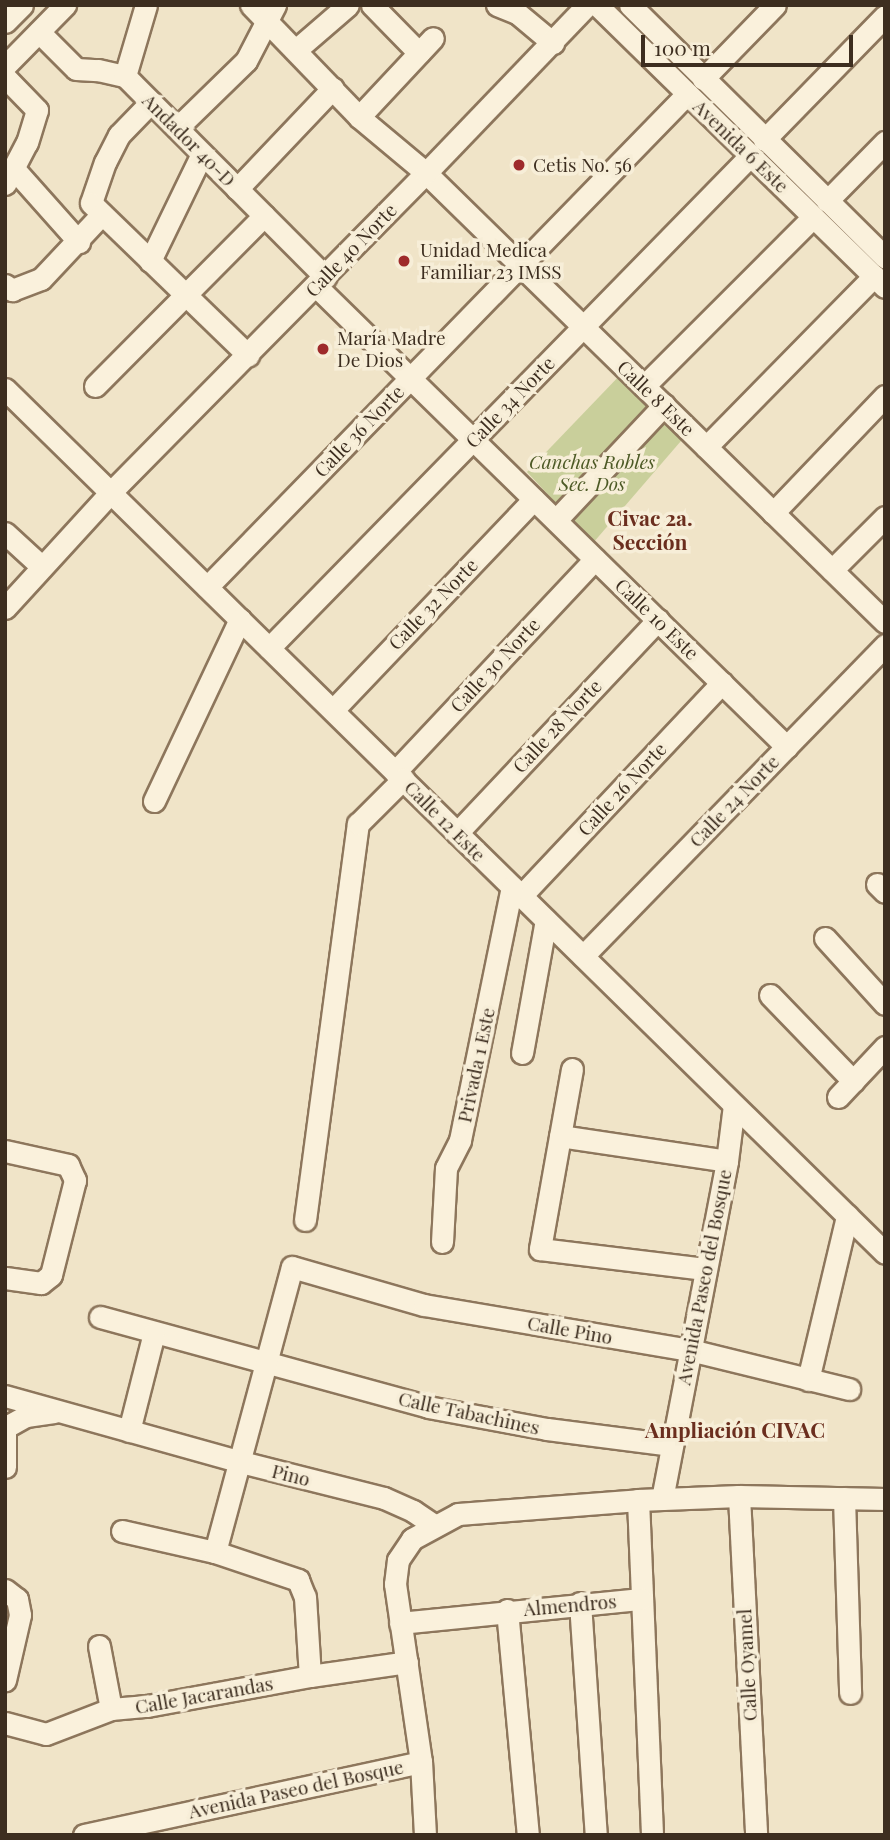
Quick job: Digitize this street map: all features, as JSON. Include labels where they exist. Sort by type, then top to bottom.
[{"type":"street","points":[[5,22],[22,5]]},
{"type":"street","points":[[5,66],[65,5]]},
{"type":"street","points":[[125,76],[146,5]]},
{"type":"street","name":"Calle 8 Este","points":[[251,5],[272,14],[297,49],[359,117],[426,173],[885,622]]},
{"type":"street","points":[[297,49],[348,5]]},
{"type":"street","points":[[359,117],[426,46],[372,5]]},
{"type":"street","points":[[497,5],[517,13],[553,43]]},
{"type":"street","name":"Calle 40 Norte","points":[[5,608],[111,492],[321,281],[587,5]]},
{"type":"street","name":"Avenida 6 Este","points":[[597,5],[687,93],[757,148],[820,209],[880,281]]},
{"type":"street","points":[[703,79],[775,5]]},
{"type":"street","name":"Avenida 6 Este","points":[[641,9],[703,79],[757,148]]},
{"type":"street","points":[[177,128],[246,61],[272,14]]},
{"type":"street","name":"Calle 34 Norte","points":[[269,648],[885,16]]},
{"type":"street","name":"Andador 40-D","points":[[39,32],[76,69],[98,70],[125,76],[264,216],[321,281]]},
{"type":"street","points":[[5,77],[37,110],[10,177],[79,242]]},
{"type":"street","points":[[237,189],[333,88]]},
{"type":"street","name":"Calle 36 Norte","points":[[207,587],[687,93]]},
{"type":"street","points":[[9,287],[41,279],[79,242],[97,209],[105,162],[119,135],[151,102]]},
{"type":"street","points":[[644,386],[885,142]]},
{"type":"street","points":[[150,261],[202,154]]},
{"type":"street","points":[[97,209],[248,355]]},
{"type":"street","name":"Avenida 6 Este","points":[[820,209],[885,257]]},
{"type":"street","points":[[94,386],[264,216]]},
{"type":"street","name":"Calle 10 Este","points":[[321,281],[411,378],[787,747]]},
{"type":"street","points":[[706,447],[880,281]]},
{"type":"street","name":"Calle 12 Este","points":[[5,388],[885,1253]]},
{"type":"street","points":[[773,513],[885,396]]},
{"type":"street","points":[[556,520],[664,405]]},
{"type":"street","name":"Calle 32 Norte","points":[[332,710],[534,499]]},
{"type":"street","points":[[832,570],[885,517]]},
{"type":"street","points":[[5,533],[42,567]]},
{"type":"street","name":"Calle 30 Norte","points":[[305,1220],[358,824],[595,559]]},
{"type":"street","points":[[154,801],[240,619]]},
{"type":"street","name":"Calle 28 Norte","points":[[457,833],[658,620]]},
{"type":"street","name":"Calle 24 Norte","points":[[583,956],[885,645]]},
{"type":"street","name":"Calle 26 Norte","points":[[517,891],[722,682]]},
{"type":"street","name":"Privada 1 Este","points":[[442,1242],[446,1168],[460,1140],[517,891]]},
{"type":"street","points":[[522,1053],[546,920]]},
{"type":"street","points":[[825,938],[885,1004]]},
{"type":"street","points":[[770,995],[853,1081]]},
{"type":"street","points":[[838,1097],[885,1047]]},
{"type":"street","points":[[572,1069],[540,1249],[705,1269]]},
{"type":"street","name":"Avenida Paseo del Bosque","points":[[84,1835],[421,1762],[395,1584],[398,1560],[412,1539],[458,1514],[662,1499],[727,1161],[734,1105]]},
{"type":"street","points":[[560,1136],[727,1161]]},
{"type":"street","points":[[5,1151],[68,1165],[75,1180],[51,1275],[41,1283],[5,1278]]},
{"type":"street","points":[[808,1380],[847,1216]]},
{"type":"street","name":"Calle Pino","points":[[268,1365],[292,1267],[424,1305],[690,1350],[849,1389]]},
{"type":"street","name":"Calle Tabachines","points":[[100,1317],[428,1407],[547,1429],[672,1445]]},
{"type":"street","points":[[129,1430],[154,1333]]},
{"type":"street","points":[[215,1552],[268,1365]]},
{"type":"street","name":"Pino","points":[[5,1396],[242,1462],[384,1498],[434,1525]]},
{"type":"street","points":[[5,1467],[6,1426],[26,1416],[59,1411]]},
{"type":"street","points":[[662,1499],[739,1496],[885,1499]]},
{"type":"street","name":"Calle Oyamel","points":[[739,1496],[756,1835]]},
{"type":"street","points":[[844,1498],[850,1693]]},
{"type":"street","name":"Almendros","points":[[400,1623],[507,1610],[641,1599],[638,1500]]},
{"type":"street","points":[[122,1531],[215,1552],[298,1580],[304,1588],[310,1676]]},
{"type":"street","points":[[5,1590],[17,1600],[20,1615],[5,1680]]},
{"type":"street","points":[[641,1599],[652,1835]]},
{"type":"street","points":[[580,1603],[596,1835]]},
{"type":"street","points":[[507,1610],[528,1835]]},
{"type":"street","points":[[99,1646],[111,1709]]},
{"type":"street","name":"Calle Jacarandas","points":[[5,1723],[46,1734],[111,1709],[147,1706],[310,1676],[407,1662]]},
{"type":"street","points":[[421,1762],[425,1835]]},
{"type":"green space","name":"Canchas Robles Sec. Dos","points":[[623,372],[687,434],[593,543],[527,472]]},
{"type":"place","name":"Cetis No. 56","points":[[519,165]]},
{"type":"place","name":"Unidad Medica Familiar 23 IMSS","points":[[404,261]]},
{"type":"place","name":"María Madre De Dios","points":[[323,349]]},
{"type":"district","name":"Civac 2a. Sección","points":[[650,529]]},
{"type":"district","name":"Ampliación CIVAC","points":[[735,1429]]}]
